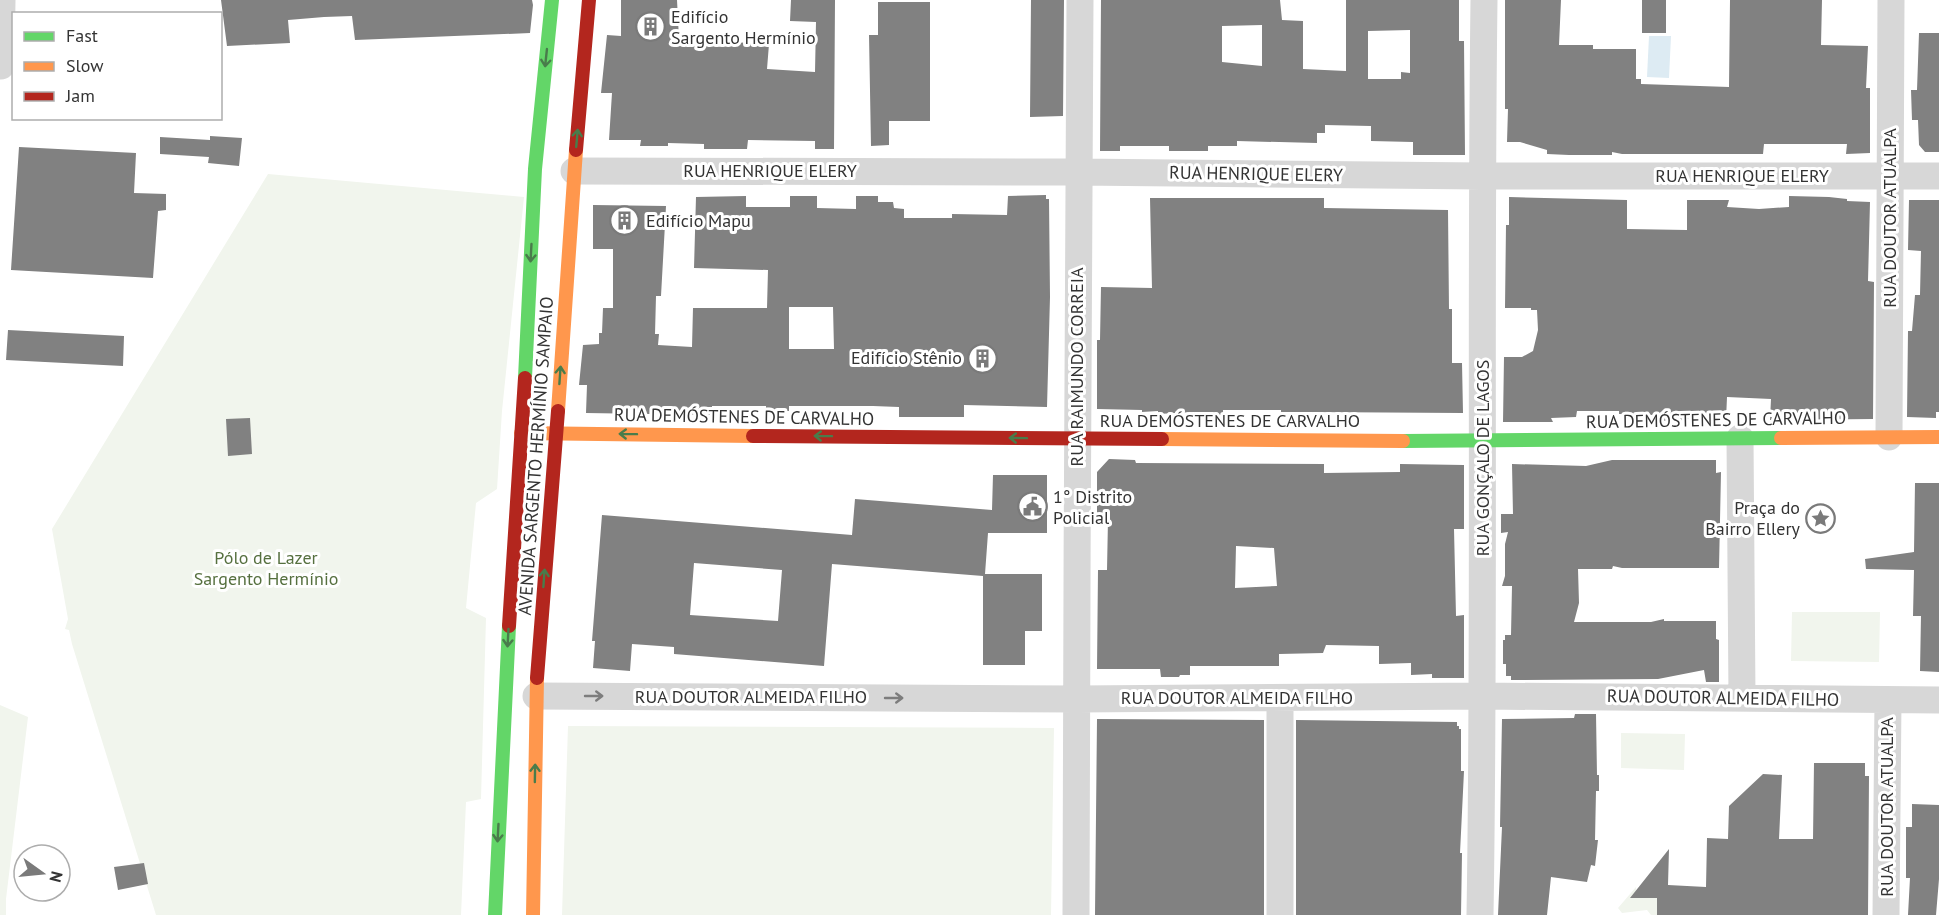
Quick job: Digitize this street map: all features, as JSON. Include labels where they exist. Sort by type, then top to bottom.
[{"type":"main road","name":"AVENIDA SARGENTO HERMÍNIO SAMPAIO","points":[[495,915],[508,626],[535,169],[552,0]]},
{"type":"main road","name":"AVENIDA SARGENTO HERMÍNIO SAMPAIO","points":[[533,915],[536,696],[574,171],[589,0]]},
{"type":"main road","name":"RUA DEMÓSTENES DE CARVALHO","points":[[521,433],[1483,441],[1939,436]]},
{"type":"street","points":[[1,66],[2,0]]},
{"type":"street","name":"RUA RAIMUNDO CORREIA","points":[[1076,915],[1078,699],[1076,439],[1080,0]]},
{"type":"street","name":"RUA GONÇALO DE LAGOS","points":[[1480,915],[1484,696],[1482,176],[1484,0]]},
{"type":"street","name":"RUA DOUTOR ATUALPA","points":[[1889,437],[1891,0]]},
{"type":"street","name":"RUA HENRIQUE ELERY","points":[[574,171],[1939,176]]},
{"type":"street","points":[[1740,438],[1742,697]]},
{"type":"street","name":"RUA DOUTOR ALMEIDA FILHO","points":[[536,696],[1078,699],[1484,696],[1939,700]]},
{"type":"street","points":[[1280,698],[1280,915]]},
{"type":"street","name":"RUA DOUTOR ATUALPA","points":[[1886,915],[1888,700]]},
{"type":"green space","name":"Pólo de Lazer Sargento Hermínio","points":[[268,174],[524,197],[502,411],[497,489],[476,503],[466,608],[486,618],[481,799],[466,802],[461,915],[156,915],[69,630],[65,629],[68,619],[52,529]]},
{"type":"green space","points":[[1792,612],[1880,612],[1879,662],[1791,661]]},
{"type":"green space","points":[[0,705],[28,717],[12,843],[6,915],[0,915]]},
{"type":"green space","points":[[568,726],[1054,728],[1051,915],[562,915]]},
{"type":"green space","points":[[1621,733],[1685,734],[1684,770],[1621,768]]},
{"type":"green space","points":[[1636,887],[1636,898],[1657,898],[1657,915],[1651,915],[1647,910],[1622,913],[1618,908]]},
{"type":"shaded area","points":[[1649,36],[1671,36],[1669,78],[1647,77]]},
{"type":"building","points":[[221,0],[532,0],[533,5],[530,33],[355,40],[352,16],[324,17],[288,20],[290,43],[227,46]]},
{"type":"building","points":[[621,0],[677,0],[679,39],[769,44],[767,69],[815,72],[816,22],[790,21],[791,0],[835,0],[834,149],[815,149],[815,141],[748,140],[747,149],[704,149],[704,144],[668,143],[668,146],[640,146],[641,140],[609,140],[612,93],[601,93],[607,35],[621,36]]},
{"type":"building","points":[[1031,0],[1064,0],[1063,116],[1030,117]]},
{"type":"building","points":[[1101,0],[1280,0],[1282,20],[1303,21],[1303,69],[1346,71],[1346,0],[1459,0],[1459,41],[1464,41],[1465,155],[1413,155],[1413,142],[1371,141],[1371,126],[1325,125],[1325,133],[1317,133],[1317,143],[1237,141],[1237,146],[1208,146],[1208,151],[1169,151],[1169,146],[1120,146],[1120,151],[1100,151]],"holes":[[[1262,25],[1262,66],[1222,62],[1222,26]],[[1410,30],[1410,73],[1401,72],[1401,79],[1368,79],[1368,31]]]},
{"type":"building","points":[[1505,0],[1561,0],[1559,45],[1593,45],[1593,49],[1636,49],[1636,79],[1641,79],[1641,84],[1729,87],[1730,0],[1822,0],[1821,45],[1868,46],[1866,88],[1870,88],[1870,153],[1846,154],[1847,144],[1764,144],[1763,154],[1622,154],[1612,152],[1612,155],[1569,155],[1547,154],[1547,150],[1520,142],[1507,142]]},
{"type":"building","points":[[1642,0],[1666,0],[1666,33],[1642,33]]},
{"type":"building","points":[[878,2],[930,2],[930,121],[889,121],[889,145],[871,146],[869,35],[878,35]]},
{"type":"building","points":[[1919,33],[1939,33],[1939,152],[1925,152],[1919,145],[1918,120],[1912,120],[1911,90],[1917,90]]},
{"type":"building","points":[[210,136],[242,138],[239,166],[208,163],[209,157],[160,154],[160,137],[210,140]]},
{"type":"building","points":[[19,147],[136,153],[134,193],[166,194],[166,210],[158,211],[153,278],[11,270]]},
{"type":"building","points":[[1046,195],[1046,199],[1049,199],[1050,297],[1047,407],[964,405],[964,417],[899,417],[899,407],[873,406],[789,406],[789,411],[766,411],[766,406],[712,406],[712,415],[586,413],[587,385],[579,385],[583,345],[599,344],[603,308],[613,308],[613,249],[593,249],[593,205],[666,206],[661,296],[656,296],[655,334],[659,334],[658,345],[692,347],[693,308],[767,308],[768,270],[694,268],[696,197],[746,196],[746,207],[790,207],[790,196],[817,196],[817,208],[856,209],[856,196],[878,196],[878,202],[893,202],[894,208],[904,209],[904,218],[952,218],[952,214],[1007,215],[1008,196]],"holes":[[[789,307],[833,307],[834,349],[789,349]]]},
{"type":"building","points":[[1789,196],[1829,197],[1870,202],[1868,281],[1874,282],[1873,419],[1770,420],[1771,399],[1727,397],[1726,420],[1652,421],[1652,415],[1619,414],[1619,411],[1577,411],[1576,417],[1551,418],[1553,422],[1503,422],[1504,357],[1522,357],[1533,351],[1538,330],[1537,310],[1505,308],[1506,225],[1509,225],[1509,197],[1627,200],[1627,229],[1687,230],[1687,200],[1729,200],[1727,207],[1759,209],[1789,207]]},
{"type":"building","points":[[1150,198],[1324,198],[1324,208],[1448,210],[1452,363],[1462,363],[1463,413],[1223,410],[1223,416],[1194,418],[1194,412],[1158,414],[1158,411],[1097,409],[1097,340],[1100,340],[1101,287],[1152,288]]},
{"type":"building","points":[[1909,200],[1939,200],[1939,412],[1936,412],[1936,418],[1907,417],[1908,331],[1912,331],[1915,295],[1920,295],[1921,251],[1908,250]]},
{"type":"building","points":[[8,330],[124,336],[123,366],[6,360]]},
{"type":"building","points":[[250,418],[252,454],[228,456],[226,419]]},
{"type":"building","points":[[1109,459],[1135,460],[1136,463],[1324,464],[1324,473],[1400,472],[1400,464],[1464,465],[1464,529],[1454,529],[1456,616],[1464,615],[1464,678],[1432,678],[1432,674],[1411,675],[1411,663],[1379,664],[1379,646],[1326,645],[1323,653],[1279,654],[1279,666],[1190,666],[1190,675],[1179,677],[1161,677],[1160,669],[1097,669],[1098,570],[1107,570],[1108,519],[1097,518],[1097,472]],"holes":[[[1236,546],[1274,548],[1277,586],[1235,588]]]},
{"type":"building","points":[[1612,460],[1716,460],[1716,473],[1721,472],[1719,568],[1622,568],[1613,566],[1612,569],[1578,569],[1579,603],[1574,622],[1651,622],[1664,619],[1664,621],[1716,621],[1716,639],[1719,640],[1719,682],[1706,682],[1704,670],[1658,679],[1511,680],[1511,676],[1506,676],[1506,664],[1503,664],[1503,640],[1505,640],[1505,635],[1511,635],[1512,586],[1502,586],[1505,576],[1505,544],[1508,532],[1501,533],[1501,514],[1513,514],[1512,464],[1586,466]]},
{"type":"building","points":[[993,475],[1047,475],[1047,533],[988,533],[985,574],[1042,574],[1042,631],[1025,631],[1025,665],[983,665],[983,576],[832,564],[824,666],[674,654],[674,647],[632,644],[630,671],[593,668],[595,641],[592,641],[602,515],[852,535],[855,499],[992,510]],"holes":[[[694,563],[782,570],[778,621],[690,615]]]},
{"type":"building","points":[[1915,483],[1939,483],[1939,672],[1920,671],[1921,616],[1913,616],[1914,570],[1866,569],[1865,559],[1914,552]]},
{"type":"building","points":[[1575,714],[1596,714],[1599,791],[1596,791],[1595,840],[1598,840],[1595,866],[1591,865],[1587,882],[1551,877],[1547,915],[1498,915],[1502,827],[1500,827],[1502,719],[1574,718]]},
{"type":"building","points":[[1097,719],[1264,720],[1264,915],[1095,915]]},
{"type":"building","points":[[1296,720],[1457,722],[1457,726],[1461,729],[1461,771],[1464,771],[1460,853],[1462,853],[1461,915],[1296,915]]},
{"type":"building","points":[[1814,763],[1865,763],[1865,776],[1869,776],[1868,915],[1657,915],[1657,898],[1630,898],[1669,849],[1668,885],[1706,887],[1707,838],[1728,839],[1729,806],[1763,774],[1782,775],[1779,839],[1813,839]]},
{"type":"building","points":[[1912,804],[1939,805],[1939,879],[1936,915],[1908,915],[1910,878],[1906,878],[1906,827],[1912,827]]},
{"type":"building","points":[[144,863],[148,884],[118,890],[114,867]]},
{"type":"traffic: fast","points":[[525,378],[535,169],[552,0]]},
{"type":"traffic: fast","points":[[1403,441],[1781,438]]},
{"type":"traffic: fast","points":[[495,915],[509,626]]},
{"type":"traffic: slow","points":[[558,411],[576,150]]},
{"type":"traffic: slow","points":[[521,433],[753,436]]},
{"type":"traffic: slow","points":[[1781,438],[1939,437]]},
{"type":"traffic: slow","points":[[1162,439],[1403,441]]},
{"type":"traffic: slow","points":[[533,915],[537,678]]},
{"type":"traffic: jam","points":[[576,150],[589,0]]},
{"type":"traffic: jam","points":[[509,626],[525,378]]},
{"type":"traffic: jam","points":[[537,678],[558,411]]},
{"type":"traffic: jam","points":[[753,436],[1162,439]]},
{"type":"place","name":"Edifício Sargento Hermínio","points":[[650,27]]},
{"type":"place","name":"Edifício Mapu","points":[[625,221]]},
{"type":"place","name":"Edifício Stênio","points":[[983,358]]},
{"type":"place","name":"1° Distrito Policial","points":[[1032,507]]},
{"type":"place","name":"Praça do Bairro Ellery","points":[[1821,518]]}]
